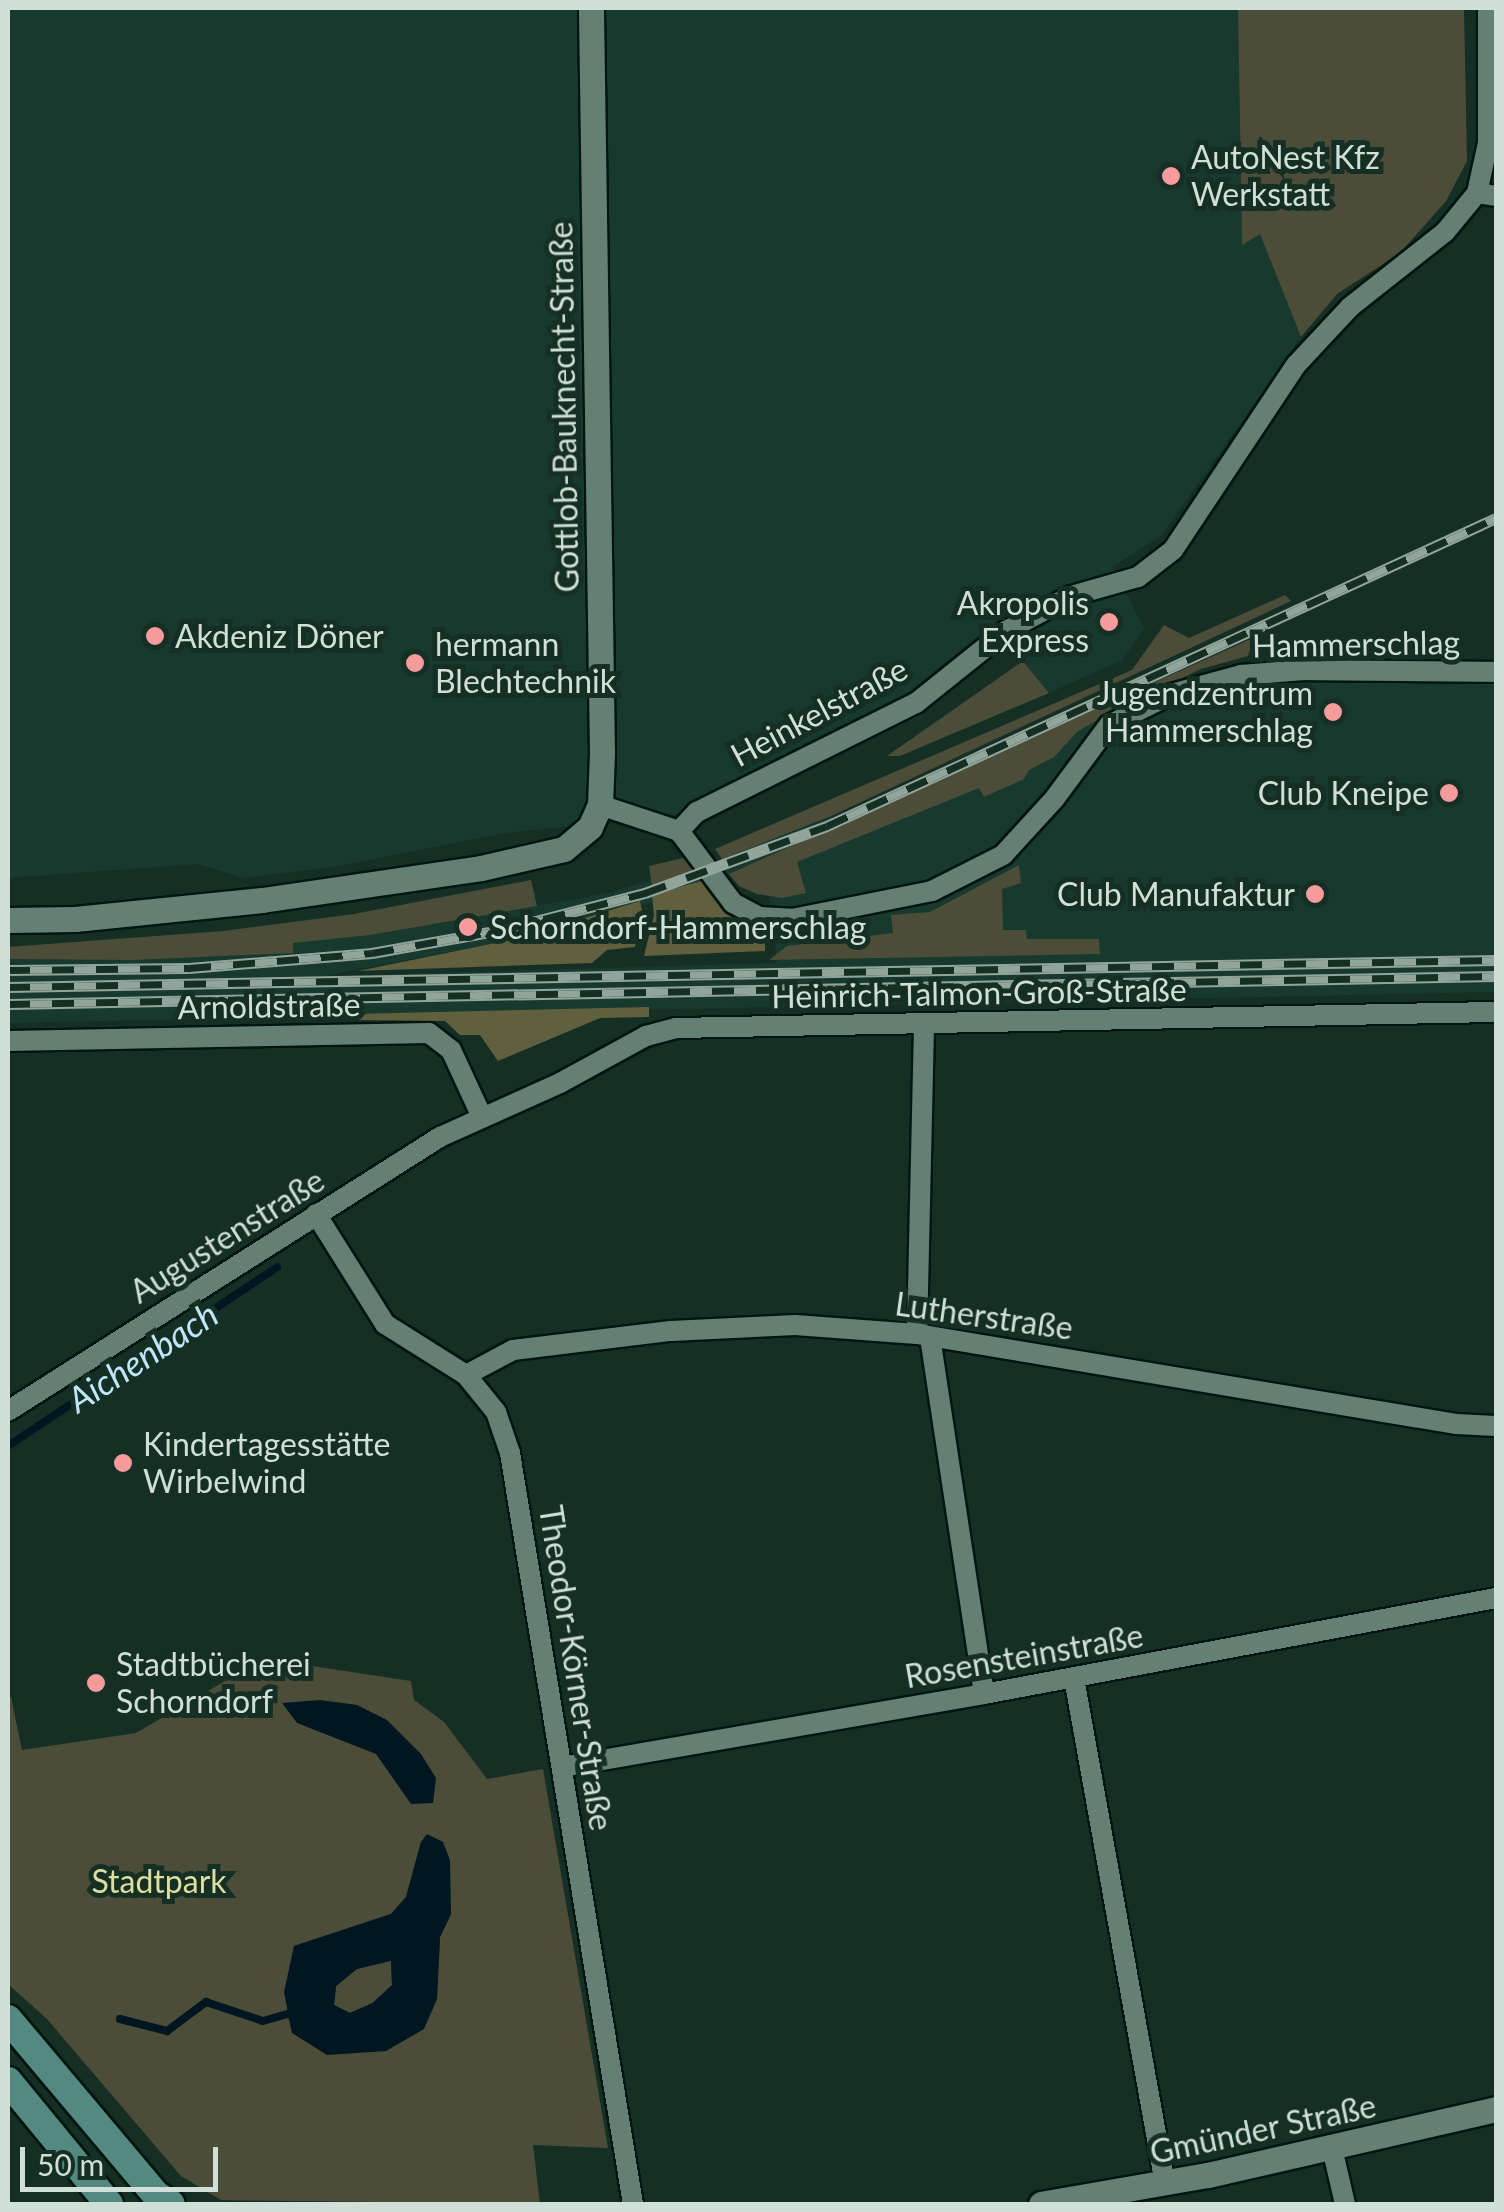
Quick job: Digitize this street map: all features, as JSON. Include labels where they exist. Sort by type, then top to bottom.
[{"type":"main road","points":[[8,2018],[156,2194],[170,2204]]},
{"type":"main road","points":[[8,2081],[110,2204]]},
{"type":"street","name":"Gottlob-Bauknecht-Straße","points":[[590,8],[600,805]]},
{"type":"street","points":[[1487,194],[1488,8]]},
{"type":"street","name":"Heinkelstraße","points":[[679,832],[697,812],[916,704],[1006,631],[1071,596],[1138,577],[1173,550],[1296,365],[1350,307],[1446,232],[1487,194]]},
{"type":"street","name":"Hammerschlag","points":[[679,832],[733,903],[759,917],[792,918],[852,909],[932,891],[1003,855],[1055,798],[1109,724],[1172,694],[1240,675],[1496,672]]},
{"type":"street","points":[[8,920],[75,919],[262,900],[481,868],[564,848],[580,839],[600,805],[679,832]]},
{"type":"street","name":"Heinrich-Talmon-Groß-Straße","points":[[482,1117],[560,1084],[646,1036],[676,1028],[1496,1012]]},
{"type":"street","points":[[924,1024],[924,1335],[984,1694]]},
{"type":"street","name":"Arnoldstraße","points":[[8,1041],[430,1033],[451,1050],[482,1117]]},
{"type":"street","name":"Augustenstraße","points":[[8,1411],[440,1137],[482,1117]]},
{"type":"street","name":"Theodor-Körner-Straße","points":[[316,1214],[385,1324],[466,1375],[496,1412],[510,1452],[633,2204]]},
{"type":"street","name":"Lutherstraße","points":[[466,1375],[512,1350],[670,1331],[795,1324],[924,1335],[1456,1424],[1496,1426]]},
{"type":"street","name":"Rosensteinstraße","points":[[562,1767],[1074,1678],[1496,1598]]},
{"type":"street","points":[[1074,1678],[1164,2184]]},
{"type":"street","name":"Gmünder Straße","points":[[1041,2204],[1112,2199],[1496,2109]]},
{"type":"street","points":[[1332,2148],[1346,2204]]},
{"type":"shaded area","points":[[8,8],[1238,8],[1242,243],[1260,233],[1301,337],[1162,535],[1113,567],[1144,629],[1122,660],[1049,693],[1011,644],[921,716],[727,809],[500,834],[334,867],[243,878],[199,864],[8,878]]},
{"type":"shaded area","points":[[1496,675],[1496,992],[8,1023],[8,959],[370,935],[608,893],[722,859],[831,816],[837,832],[1158,687]],"holes":[[[765,863],[777,963],[324,976],[520,938],[702,889]]]},
{"type":"shaded area","points":[[701,881],[726,914],[765,935],[765,951],[644,956],[654,915],[652,895]]},
{"type":"shaded area","points":[[640,901],[643,915],[635,947],[607,950],[592,963],[358,971],[520,938]]},
{"type":"shaded area","points":[[649,1007],[649,1017],[600,1018],[498,1061],[480,1035],[460,1035],[445,1021],[356,1020],[354,1014]]},
{"type":"green space","points":[[1238,8],[1464,8],[1467,161],[1446,201],[1400,253],[1337,294],[1301,337],[1260,234],[1242,245]]},
{"type":"green space","points":[[1285,595],[1291,601],[831,816],[722,859],[715,849],[1132,670],[1164,625],[1189,638]]},
{"type":"green space","points":[[1253,638],[1248,656],[1201,669],[1106,715],[1077,732],[1054,757],[1029,770],[1024,779],[984,797],[979,788],[797,862],[806,893],[782,898],[757,894],[739,886],[729,874]]},
{"type":"green space","points":[[1023,661],[1049,693],[900,756],[887,756]]},
{"type":"green space","points":[[683,858],[697,872],[652,886],[649,866]]},
{"type":"green space","points":[[1019,865],[1021,883],[1002,889],[1003,930],[1026,930],[1027,939],[1099,939],[1100,954],[769,960],[787,946],[893,933],[891,915],[930,912]]},
{"type":"green space","points":[[531,880],[537,906],[370,935],[293,943],[293,953],[133,960],[8,959],[8,947],[223,931],[354,914]]},
{"type":"green space","name":"Stadtpark","points":[[292,1663],[411,1681],[414,1700],[444,1722],[487,1779],[543,1769],[608,2148],[533,2145],[540,2204],[221,2200],[181,2176],[47,2019],[8,1984],[8,1698],[11,1697],[22,1750],[136,1733],[237,1674]],"holes":[[[421,1842],[451,1914],[440,1937],[437,1999],[327,2055],[292,2032],[287,2014],[294,1946],[391,1914],[406,1897]]]},
{"type":"green space","points":[[391,1960],[392,1985],[372,2003],[350,2013],[334,2005],[336,1986],[357,1968]]},
{"type":"water","points":[[320,1700],[357,1705],[387,1720],[421,1754],[436,1778],[433,1803],[411,1804],[376,1754],[297,1723],[282,1703]]},
{"type":"water","points":[[427,1834],[443,1842],[450,1860],[451,1914],[440,1937],[437,1999],[424,2029],[386,2051],[327,2055],[292,2033],[284,1992],[294,1946],[391,1914],[406,1897],[421,1842]],"holes":[[[391,1961],[392,1985],[373,2003],[350,2013],[334,2005],[336,1986],[357,1969]]]},
{"type":"waterway","name":"Aichenbach","points":[[8,1446],[277,1267]]},
{"type":"waterway","points":[[120,2019],[167,2031],[206,2002],[263,2021],[287,2014]]},
{"type":"railway","points":[[8,970],[189,968],[372,953],[501,930],[645,893],[827,826],[1496,518]]},
{"type":"railway","points":[[8,987],[1496,960]]},
{"type":"railway","points":[[8,1004],[1496,976]]},
{"type":"place","name":"AutoNest Kfz Werkstatt","points":[[1171,176]]},
{"type":"place","name":"Akropolis Express","points":[[1109,622]]},
{"type":"place","name":"Akdeniz Döner","points":[[155,636]]},
{"type":"place","name":"hermann Blechtechnik","points":[[415,663]]},
{"type":"place","name":"Jugendzentrum Hammerschlag","points":[[1333,712]]},
{"type":"place","name":"Club Kneipe","points":[[1449,793]]},
{"type":"place","name":"Club Manufaktur","points":[[1315,894]]},
{"type":"place","name":"Schorndorf-Hammerschlag","points":[[468,927]]},
{"type":"place","name":"Kindertagesstätte Wirbelwind","points":[[123,1463]]},
{"type":"place","name":"Stadtbücherei Schorndorf","points":[[96,1683]]}]
